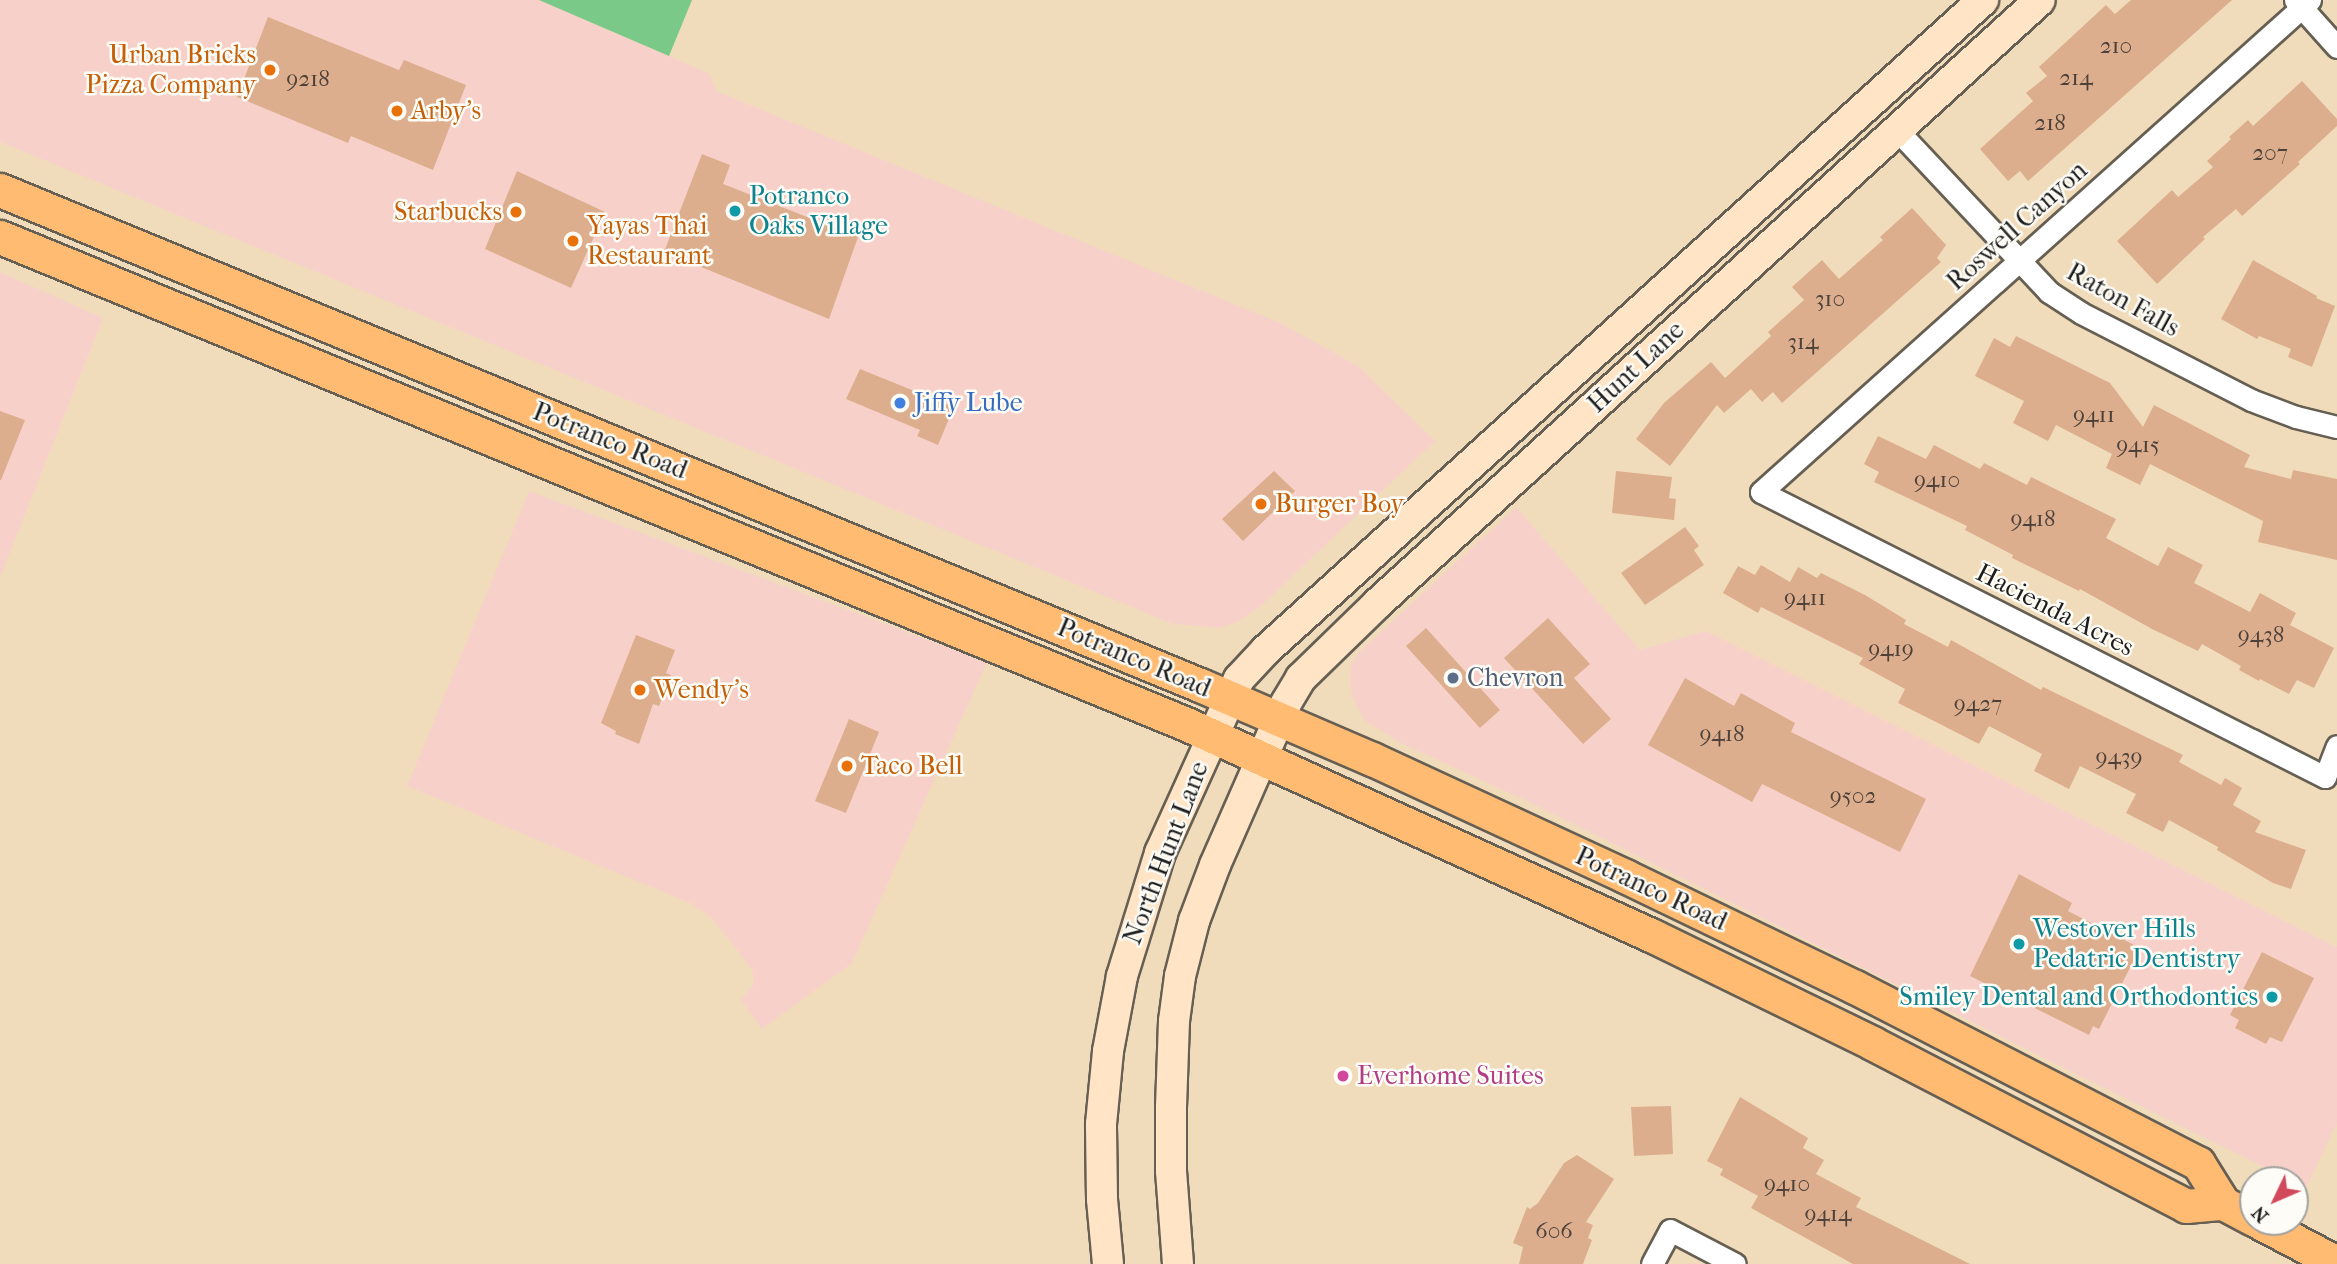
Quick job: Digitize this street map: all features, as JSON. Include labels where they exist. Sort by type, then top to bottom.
[{"type":"main road","name":"Hunt Lane","points":[[1211,736],[1239,679],[1266,650],[1983,0]]},
{"type":"main road","name":"Hunt Lane","points":[[1262,757],[1301,678],[1315,661],[2040,0]]},
{"type":"main road","name":"Potranco Road","points":[[0,191],[539,411],[1228,698],[1625,876],[1855,987],[2198,1163],[2223,1203],[2239,1212]]},
{"type":"main road","name":"Potranco Road","points":[[0,237],[1262,757],[1653,936],[1872,1043],[2186,1206],[2223,1203]]},
{"type":"main road","points":[[1494,497],[1488,475],[1599,371],[1600,347]]},
{"type":"main road","points":[[296,359],[319,353],[357,360],[513,421],[528,421],[539,411]]},
{"type":"main road","points":[[583,475],[590,465],[598,461],[782,532],[811,536],[832,532]]},
{"type":"main road","name":"North Hunt Lane","points":[[1108,1264],[1102,1199],[1101,1124],[1113,1016],[1145,894],[1211,736]]},
{"type":"main road","name":"North Hunt Lane","points":[[1178,1264],[1172,1194],[1171,1107],[1174,1021],[1180,975],[1206,888],[1262,757]]},
{"type":"main road","points":[[1605,915],[1625,876]]},
{"type":"main road","points":[[1653,936],[1722,950],[1822,999],[1835,1002],[1846,997],[1855,987]]},
{"type":"main road","points":[[1872,1043],[1956,1065],[2112,1145],[2120,1147],[2129,1144],[2136,1131]]},
{"type":"main road","points":[[2286,1236],[2337,1263]]},
{"type":"street","points":[[2302,2],[2337,47]]},
{"type":"street","name":"Roswell Canyon","points":[[1761,492],[2019,263],[2302,2]]},
{"type":"street","name":"Raton Falls","points":[[1896,129],[2049,292],[2081,313],[2251,400],[2296,417],[2337,427]]},
{"type":"street","name":"Hacienda Acres","points":[[1761,492],[2325,777],[2337,746]]},
{"type":"street","points":[[1652,1264],[1670,1230],[1735,1264]]},
{"type":"shaded area","points":[[0,0],[539,0],[710,74],[716,91],[1280,323],[1358,366],[1435,441],[1263,604],[1239,621],[1219,628],[1173,624],[0,142]]},
{"type":"shaded area","points":[[0,272],[103,318],[0,577]]},
{"type":"shaded area","points":[[529,491],[987,662],[852,963],[762,1029],[741,1000],[754,984],[752,969],[710,916],[690,903],[407,786]]},
{"type":"shaded area","points":[[1516,507],[1640,650],[1706,631],[2337,947],[2337,1123],[2309,1182],[2309,1166],[2262,1166],[1529,802],[1401,743],[1364,720],[1352,696],[1351,666],[1359,652]]},
{"type":"green space","points":[[539,0],[692,0],[669,56]]},
{"type":"building","points":[[2131,0],[2232,0],[2028,181],[2020,171],[2008,181],[1980,149],[2033,101],[2026,93],[2047,76],[2039,67],[2106,5],[2115,14]]},
{"type":"building","points":[[268,17],[399,70],[404,60],[466,85],[433,170],[351,136],[348,143],[237,97]]},
{"type":"building","points":[[2302,81],[2337,119],[2337,126],[2298,162],[2300,164],[2242,216],[2236,209],[2203,237],[2205,239],[2157,284],[2117,241],[2172,190],[2178,197],[2213,167],[2207,161],[2231,139],[2229,137],[2248,120],[2253,126]]},
{"type":"building","name":"Potranco Oaks Village","points":[[702,154],[730,165],[723,184],[858,237],[829,319],[664,252]]},
{"type":"building","points":[[517,171],[605,212],[571,288],[485,249]]},
{"type":"building","points":[[1912,208],[1946,245],[1937,258],[1941,262],[1782,403],[1773,392],[1762,402],[1751,389],[1724,413],[1717,405],[1670,466],[1636,439],[1664,403],[1711,362],[1725,378],[1771,336],[1768,332],[1804,300],[1792,287],[1822,260],[1839,279],[1883,240],[1880,237]]},
{"type":"building","points":[[2253,260],[2317,296],[2316,298],[2335,306],[2312,367],[2288,357],[2291,349],[2259,336],[2257,339],[2221,319]]},
{"type":"building","points":[[2016,336],[2110,383],[2143,427],[2154,405],[2250,455],[2244,467],[2291,479],[2293,470],[2337,479],[2337,560],[2258,542],[2263,521],[2150,464],[2140,485],[2106,468],[2112,454],[2056,425],[2048,441],[2013,423],[2024,401],[1975,376],[1994,338],[2010,347]]},
{"type":"building","name":"Jiffy Lube","points":[[860,369],[954,407],[938,445],[917,436],[920,430],[846,399]]},
{"type":"building","points":[[0,411],[25,420],[1,480],[0,480]]},
{"type":"building","points":[[1878,436],[1926,459],[1934,445],[1980,469],[1984,463],[2027,485],[2031,477],[2116,519],[2106,538],[2158,566],[2168,547],[2203,565],[2194,583],[2250,612],[2260,593],[2296,613],[2290,625],[2334,648],[2314,688],[2297,680],[2289,694],[2260,679],[2259,681],[2239,670],[2241,666],[2202,644],[2198,651],[2152,629],[2080,589],[2079,591],[2012,558],[2013,555],[1965,530],[1967,526],[1874,482],[1879,472],[1864,464]]},
{"type":"building","name":"Burger Boy","points":[[1274,471],[1295,491],[1243,541],[1222,519]]},
{"type":"building","points":[[1616,471],[1672,477],[1669,498],[1676,499],[1674,520],[1612,513]]},
{"type":"building","points":[[1685,527],[1699,546],[1694,550],[1704,565],[1645,605],[1621,573]]},
{"type":"building","points":[[1761,565],[1790,582],[1798,567],[1817,578],[1821,573],[1865,595],[1906,620],[1904,624],[1948,647],[1951,640],[2041,690],[2043,687],[2183,755],[2179,762],[2221,785],[2225,778],[2242,788],[2233,805],[2261,821],[2255,832],[2306,850],[2291,889],[2273,883],[2217,850],[2218,847],[2169,820],[2163,832],[2126,813],[2136,794],[2080,766],[2069,789],[2034,771],[2042,754],[1989,726],[1979,744],[1898,703],[1905,689],[1859,664],[1863,658],[1761,607],[1758,613],[1723,593],[1738,566],[1755,575]]},
{"type":"building","points":[[1548,618],[1590,664],[1574,678],[1611,719],[1583,744],[1504,658]]},
{"type":"building","name":"Chevron","points":[[1426,628],[1500,710],[1480,728],[1406,646]]},
{"type":"building","name":"Wendy's","points":[[636,635],[675,650],[666,673],[671,675],[659,706],[653,704],[639,744],[615,734],[616,731],[601,723]]},
{"type":"building","points":[[1685,678],[1734,706],[1741,693],[1795,723],[1791,732],[1926,799],[1900,852],[1762,784],[1752,802],[1648,745]]},
{"type":"building","name":"Taco Bell","points":[[849,719],[879,732],[846,813],[815,801]]},
{"type":"building","points":[[2019,874],[2072,903],[2068,911],[2140,948],[2099,1029],[2093,1026],[2089,1035],[1970,976]]},
{"type":"building","name":"Smiley Dental and Orthodontics","points":[[2262,952],[2314,978],[2282,1042],[2270,1037],[2266,1044],[2235,1028],[2239,1020],[2230,1015]]},
{"type":"building","points":[[1740,1097],[1808,1138],[1803,1148],[1824,1160],[1816,1174],[1861,1198],[1856,1207],[1970,1264],[1853,1264],[1751,1208],[1758,1196],[1720,1175],[1723,1169],[1707,1161]]},
{"type":"building","points":[[1671,1106],[1673,1154],[1634,1156],[1631,1107]]},
{"type":"building","points":[[1577,1155],[1614,1179],[1586,1222],[1593,1225],[1588,1238],[1592,1240],[1583,1264],[1519,1264],[1523,1247],[1513,1243],[1527,1207],[1530,1209],[1538,1203],[1564,1163]]},
{"type":"place","name":"Urban Bricks Pizza Company","points":[[270,70]]},
{"type":"place","name":"Arby's","points":[[397,111]]},
{"type":"place","name":"Potranco Oaks Village","points":[[735,211]]},
{"type":"place","name":"Starbucks","points":[[516,212]]},
{"type":"place","name":"Yayas Thai Restaurant","points":[[573,241]]},
{"type":"place","name":"Jiffy Lube","points":[[900,403]]},
{"type":"place","name":"Burger Boy","points":[[1261,504]]},
{"type":"place","name":"Chevron","points":[[1453,678]]},
{"type":"place","name":"Wendy's","points":[[640,690]]},
{"type":"place","name":"Taco Bell","points":[[847,766]]},
{"type":"place","name":"Westover Hills Pedatric Dentistry","points":[[2019,944]]},
{"type":"place","name":"Smiley Dental and Orthodontics","points":[[2272,997]]},
{"type":"place","name":"Everhome Suites","points":[[1343,1076]]}]
